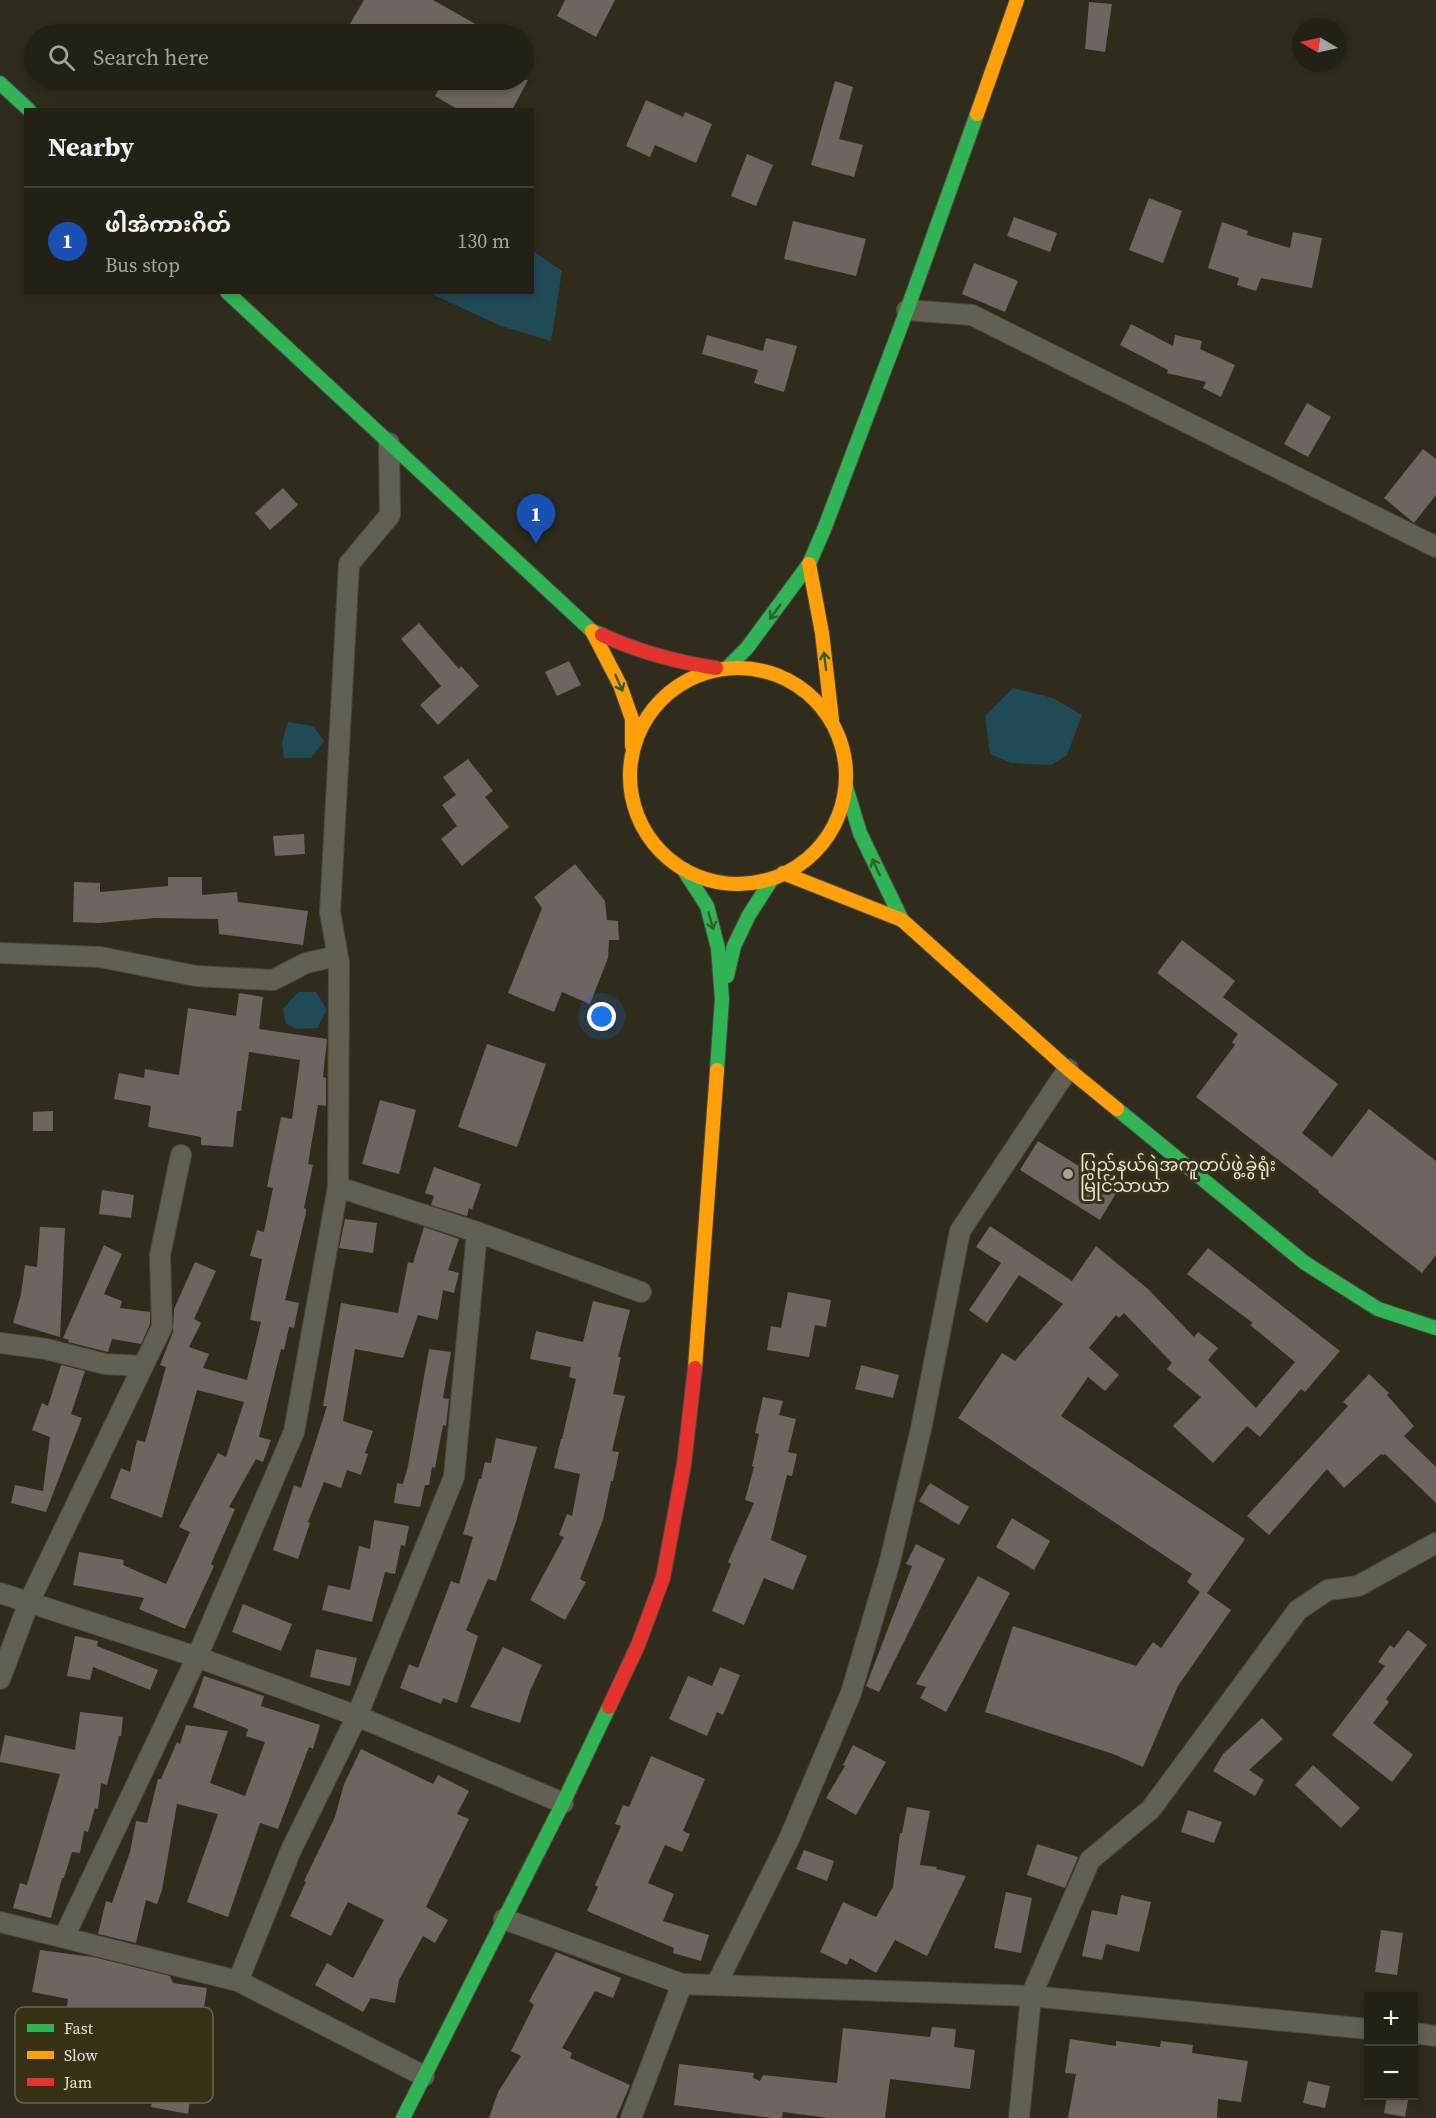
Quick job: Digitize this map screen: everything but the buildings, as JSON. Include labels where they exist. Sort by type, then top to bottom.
[{"type":"main road","points":[[632,756],[642,725],[661,699],[688,679],[723,668],[747,648],[809,564],[907,310],[1017,0]]},
{"type":"main road","points":[[0,83],[27,108]]},
{"type":"main road","points":[[229,294],[592,631],[632,649],[681,663],[768,670],[804,689],[832,720],[842,742],[846,766],[846,787],[837,820],[821,846],[799,866],[777,876],[742,884],[711,881],[683,869],[658,849],[640,821],[630,789],[632,719],[620,685],[592,631]]},
{"type":"main road","points":[[809,564],[822,633],[832,720]]},
{"type":"main road","points":[[846,787],[860,833],[902,920],[1068,1069],[1305,1263],[1378,1309],[1436,1328]]},
{"type":"main road","points":[[403,2118],[563,1803],[638,1645],[663,1578],[684,1464],[697,1348],[722,999],[718,948],[706,906],[683,869]]},
{"type":"main road","points":[[777,876],[902,920]]},
{"type":"main road","points":[[722,999],[734,946],[749,915],[777,876]]},
{"type":"street","points":[[907,310],[972,315],[1436,547]]},
{"type":"street","points":[[64,1937],[197,1657],[294,1432],[338,1187],[337,956],[330,912],[349,564],[390,515],[389,443]]},
{"type":"street","points":[[0,953],[100,957],[196,976],[273,980],[306,963],[337,956]]},
{"type":"street","points":[[716,1985],[789,1839],[851,1693],[890,1560],[918,1440],[960,1231],[1068,1069]]},
{"type":"street","points":[[0,1679],[29,1602],[162,1327],[160,1255],[182,1155]]},
{"type":"street","points":[[338,1187],[477,1232],[641,1292]]},
{"type":"street","points":[[238,1981],[291,1850],[357,1716],[454,1477],[477,1232]]},
{"type":"street","points":[[0,1342],[46,1349],[105,1364],[143,1366]]},
{"type":"street","points":[[1019,2118],[1032,1996],[1090,1860],[1150,1809],[1298,1610],[1328,1590],[1358,1586],[1436,1543]]},
{"type":"street","points":[[0,1593],[197,1657],[357,1716],[563,1803]]},
{"type":"street","points":[[504,1919],[681,1984],[1032,1996],[1364,2029]]},
{"type":"street","points":[[0,1922],[238,1981],[424,2076]]},
{"type":"street","points":[[631,2118],[681,1984]]},
{"type":"street","points":[[1418,2034],[1436,2036]]},
{"type":"water","points":[[534,252],[562,271],[551,341],[501,326],[434,295],[534,294]]},
{"type":"water","points":[[1013,688],[1053,698],[1082,715],[1067,755],[1051,765],[1011,763],[990,754],[985,716]]},
{"type":"water","points":[[288,722],[313,726],[324,741],[311,758],[284,758],[282,742]]},
{"type":"water","points":[[298,992],[316,992],[327,1010],[317,1028],[297,1029],[286,1024],[283,1009]]},
{"type":"traffic: fast","points":[[0,83],[27,108]]},
{"type":"traffic: fast","points":[[728,667],[747,648],[809,564],[907,310],[977,114]]},
{"type":"traffic: fast","points":[[229,294],[592,631],[602,635]]},
{"type":"traffic: fast","points":[[846,787],[860,833],[902,920]]},
{"type":"traffic: fast","points":[[683,869],[707,906],[718,948],[722,999],[717,1070]]},
{"type":"traffic: fast","points":[[727,976],[734,946],[749,915],[772,879]]},
{"type":"traffic: fast","points":[[1117,1109],[1305,1263],[1378,1309],[1436,1328]]},
{"type":"traffic: fast","points":[[403,2118],[563,1803],[609,1707]]},
{"type":"traffic: slow","points":[[977,114],[1017,0]]},
{"type":"traffic: slow","points":[[809,564],[822,633],[832,720]]},
{"type":"traffic: slow","points":[[592,631],[620,685],[632,719],[632,746]]},
{"type":"traffic: slow","points":[[738,668],[759,670],[779,676],[798,686],[814,700],[828,716],[838,735],[844,755],[846,776],[844,797],[838,817],[828,836],[814,852],[798,866],[779,876],[759,882],[738,884],[717,882],[697,876],[678,866],[662,852],[648,836],[638,817],[632,797],[630,776],[632,755],[638,735],[648,716],[662,700],[678,686],[697,676],[717,670],[738,668]]},
{"type":"traffic: slow","points":[[783,873],[902,920],[1068,1069],[1117,1109]]},
{"type":"traffic: slow","points":[[695,1368],[717,1070]]},
{"type":"traffic: jam","points":[[602,635],[658,656],[716,668]]},
{"type":"traffic: jam","points":[[609,1707],[638,1645],[663,1578],[684,1464],[695,1368]]},
{"type":"place","name":"ဖါအံကားဂိတ်","points":[[536,544]]},
{"type":"place","name":"ပြည်နယ်ရဲအကူတပ်ဖွဲ့ခွဲရုံး မြိုင်သာယာ","points":[[1068,1174]]}]
